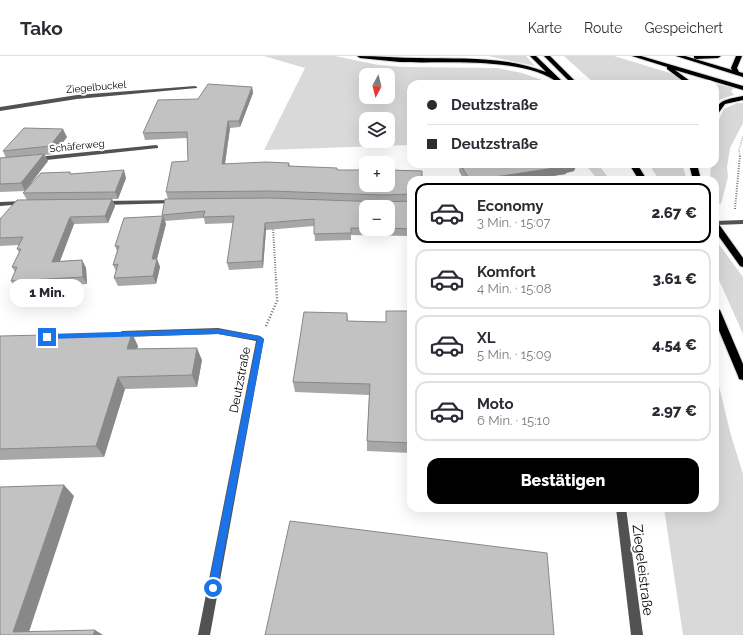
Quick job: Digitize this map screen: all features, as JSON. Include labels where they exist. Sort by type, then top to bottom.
[{"type":"main road","points":[[360,56],[399,60],[512,63],[534,69],[556,78]]},
{"type":"main road","points":[[460,61],[479,56]]},
{"type":"main road","points":[[533,56],[556,78]]},
{"type":"main road","points":[[547,56],[571,80]]},
{"type":"main road","points":[[635,56],[665,64],[708,80]]},
{"type":"main road","points":[[681,56],[702,58],[718,56]]},
{"type":"main road","points":[[681,56],[741,73]]},
{"type":"main road","points":[[739,56],[734,68],[741,73]]},
{"type":"main road","points":[[665,64],[686,80]]},
{"type":"main road","points":[[719,80],[741,73]]},
{"type":"main road","points":[[719,83],[743,88]]},
{"type":"main road","points":[[719,108],[723,103],[743,98]]},
{"type":"main road","points":[[719,230],[743,264]]},
{"type":"main road","points":[[719,319],[743,376]]},
{"type":"street","name":"Ziegelbuckel","points":[[0,109],[77,97],[195,87]]},
{"type":"street","name":"Schäferweg","points":[[31,160],[156,147]]},
{"type":"street","points":[[96,203],[184,202]]},
{"type":"street","points":[[0,204],[32,203]]},
{"type":"street","points":[[719,224],[743,222]]},
{"type":"street","name":"Deutzstraße","points":[[117,335],[218,331],[260,339],[204,635]]},
{"type":"street","name":"Ziegeleistraße","points":[[622,512],[637,635]]},
{"type":"path","points":[[734,210],[740,150],[743,136]]},
{"type":"path","points":[[260,339],[277,301],[273,224]]},
{"type":"shaded area","points":[[264,56],[335,56],[378,65],[405,67],[497,68],[522,73],[542,80],[407,80],[407,145],[395,146],[395,112],[359,112],[359,147],[264,150],[305,68]]},
{"type":"shaded area","points":[[488,56],[526,56],[535,66]]},
{"type":"shaded area","points":[[564,56],[614,56],[670,73],[681,77],[684,80],[591,80]]},
{"type":"shaded area","points":[[719,85],[734,88],[731,91],[734,95],[719,101]]},
{"type":"shaded area","points":[[737,103],[743,103],[743,123],[730,148],[727,167],[728,177],[721,204],[719,204],[719,176],[710,176],[711,168],[719,168],[719,120],[724,109]]},
{"type":"shaded area","points":[[588,168],[601,168],[607,176],[595,176]]},
{"type":"shaded area","points":[[652,168],[683,168],[686,176],[656,176]]},
{"type":"shaded area","points":[[719,244],[743,277],[743,334],[719,280]]},
{"type":"shaded area","points":[[719,386],[730,432],[743,474],[743,635],[683,635],[665,512],[719,512]]},
{"type":"building","points":[[208,84],[252,87],[239,121],[228,121],[222,164],[266,162],[289,163],[288,166],[337,168],[337,170],[359,170],[359,192],[395,192],[395,170],[422,171],[422,176],[407,176],[407,194],[382,195],[270,191],[166,192],[172,162],[188,161],[187,132],[143,133],[158,100],[198,99]]},
{"type":"building","points":[[24,128],[63,129],[50,146],[3,151]]},
{"type":"building","points":[[44,154],[21,183],[0,184],[0,158]]},
{"type":"building","points":[[462,168],[555,168],[502,176],[468,176]]},
{"type":"building","points":[[124,170],[115,192],[23,193],[41,173],[70,172],[70,174]]},
{"type":"building","points":[[270,198],[359,201],[359,228],[351,228],[351,233],[314,234],[314,219],[265,223],[262,261],[227,263],[234,216],[203,217],[205,211],[162,215],[165,199]]},
{"type":"building","points":[[112,199],[105,216],[70,217],[52,262],[82,260],[83,277],[11,281],[17,267],[12,267],[21,249],[17,249],[23,237],[0,238],[0,219],[17,200]]},
{"type":"building","points":[[407,201],[407,229],[395,228],[395,202]]},
{"type":"building","points":[[163,216],[152,259],[157,259],[153,276],[114,278],[118,264],[113,265],[119,246],[115,246],[124,218]]},
{"type":"building","points":[[386,311],[407,311],[407,443],[367,441],[370,384],[293,382],[304,312],[347,313],[347,321],[386,322]]},
{"type":"building","points":[[132,333],[127,349],[197,348],[192,375],[118,377],[96,446],[0,449],[0,336]]},
{"type":"building","points":[[64,485],[13,632],[95,630],[93,635],[0,635],[0,487]]},
{"type":"building","points":[[290,521],[547,553],[554,635],[265,635]]},
{"type":"route","points":[[47,337],[218,331],[260,339],[213,588]]}]
